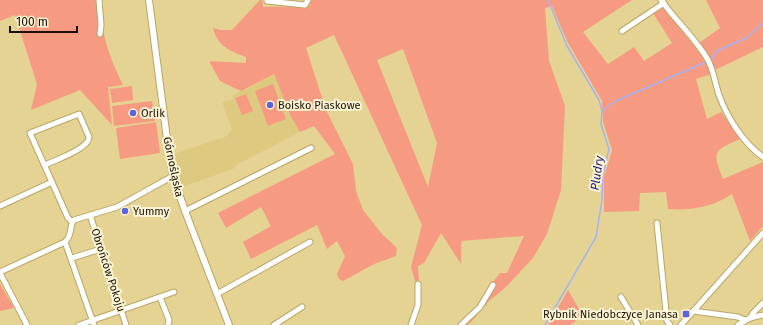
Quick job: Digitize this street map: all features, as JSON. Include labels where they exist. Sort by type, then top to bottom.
[{"type":"street","points":[[98,0],[101,25],[100,34]]},
{"type":"street","name":"Górnośląska","points":[[149,0],[173,176],[184,211],[229,325]]},
{"type":"street","points":[[267,1],[305,5],[308,0]]},
{"type":"street","points":[[622,31],[662,2],[700,47],[713,70],[722,103],[751,147],[763,156]]},
{"type":"street","points":[[27,325],[0,273],[66,242],[71,232],[72,222],[52,182],[44,165],[30,133],[79,114],[89,137],[89,141],[84,147],[44,165]]},
{"type":"street","points":[[184,211],[311,148]]},
{"type":"street","points":[[72,222],[125,203],[173,176]]},
{"type":"street","points":[[0,206],[52,182]]},
{"type":"street","name":"Obrońców Pokoju","points":[[90,215],[126,325]]},
{"type":"street","points":[[657,223],[667,321],[670,325]]},
{"type":"street","points":[[681,325],[763,233]]},
{"type":"street","points":[[66,242],[94,323]]},
{"type":"street","points":[[217,294],[310,242]]},
{"type":"street","points":[[72,258],[101,249]]},
{"type":"street","points":[[411,325],[418,305],[418,284]]},
{"type":"street","points":[[461,325],[480,307],[493,285]]},
{"type":"street","points":[[79,325],[94,323],[121,311],[174,292]]},
{"type":"street","points":[[160,297],[169,320],[168,325]]},
{"type":"street","points":[[621,297],[638,325]]},
{"type":"street","points":[[748,319],[763,303]]},
{"type":"street","points":[[274,325],[302,307]]},
{"type":"street","points":[[693,310],[748,319]]},
{"type":"street","points":[[738,325],[748,319],[763,315]]},
{"type":"shaded area","points":[[0,0],[98,0],[106,44],[123,85],[108,87],[112,125],[80,90],[31,110],[37,84],[15,15],[0,21]]},
{"type":"shaded area","points":[[260,0],[262,0],[263,7],[310,6],[310,0],[632,0],[583,32],[608,64],[634,47],[644,61],[672,43],[653,13],[663,7],[701,55],[711,74],[696,79],[707,119],[721,112],[740,139],[724,146],[717,153],[717,163],[723,179],[763,162],[763,226],[750,241],[732,194],[717,202],[693,209],[668,209],[666,192],[640,193],[639,211],[604,212],[604,177],[612,150],[603,122],[602,101],[567,41],[552,6],[545,8],[549,61],[565,106],[561,190],[547,234],[533,258],[505,288],[489,301],[472,321],[467,325],[463,325],[487,300],[495,284],[493,282],[500,273],[507,273],[524,236],[461,241],[461,264],[441,233],[424,263],[418,266],[419,280],[415,281],[411,267],[422,225],[334,35],[306,48],[326,110],[353,164],[356,191],[363,210],[382,234],[397,248],[396,256],[374,264],[343,281],[339,279],[337,274],[345,256],[337,241],[327,249],[317,225],[251,259],[243,242],[271,226],[261,207],[226,228],[218,213],[335,154],[314,126],[300,132],[291,117],[274,74],[241,91],[220,81],[209,61],[246,63],[246,57],[221,44],[213,28],[220,30],[232,30]],"holes":[[[403,49],[437,143],[428,187],[377,60]]]},
{"type":"shaded area","points":[[706,0],[763,0],[763,47],[715,70],[699,43],[720,28]]},
{"type":"shaded area","points":[[274,74],[291,117],[300,132],[234,166],[235,168],[182,187],[178,176],[180,175],[180,172],[177,173],[174,154],[227,136],[232,129],[222,103],[233,99],[232,96]]},
{"type":"shaded area","name":"Boisko Piaskowe","points":[[273,84],[286,119],[268,126],[255,91]]},
{"type":"shaded area","name":"Orlik","points":[[132,86],[133,100],[112,103],[110,89]]},
{"type":"shaded area","points":[[246,94],[253,111],[242,115],[235,98]]},
{"type":"shaded area","name":"Orlik","points":[[152,101],[155,121],[114,126],[112,106]]},
{"type":"shaded area","points":[[156,122],[160,153],[120,159],[116,128]]},
{"type":"shaded area","points":[[0,284],[14,308],[0,311]]},
{"type":"shaded area","points":[[568,290],[583,316],[570,325],[548,325]]},
{"type":"waterway","name":"Pludry","points":[[545,325],[596,237],[602,200],[603,174],[609,149],[601,124],[602,111],[599,100],[567,46],[548,0]]},
{"type":"waterway","points":[[711,60],[717,51],[746,38],[763,23]]},
{"type":"waterway","points":[[602,111],[616,101],[706,62]]},
{"type":"place","name":"Boisko Piaskowe","points":[[270,105]]},
{"type":"place","name":"Orlik","points":[[133,113]]},
{"type":"place","name":"Yummy","points":[[125,211]]},
{"type":"place","name":"Rybnik Niedobczyce Janasa","points":[[686,314]]}]
